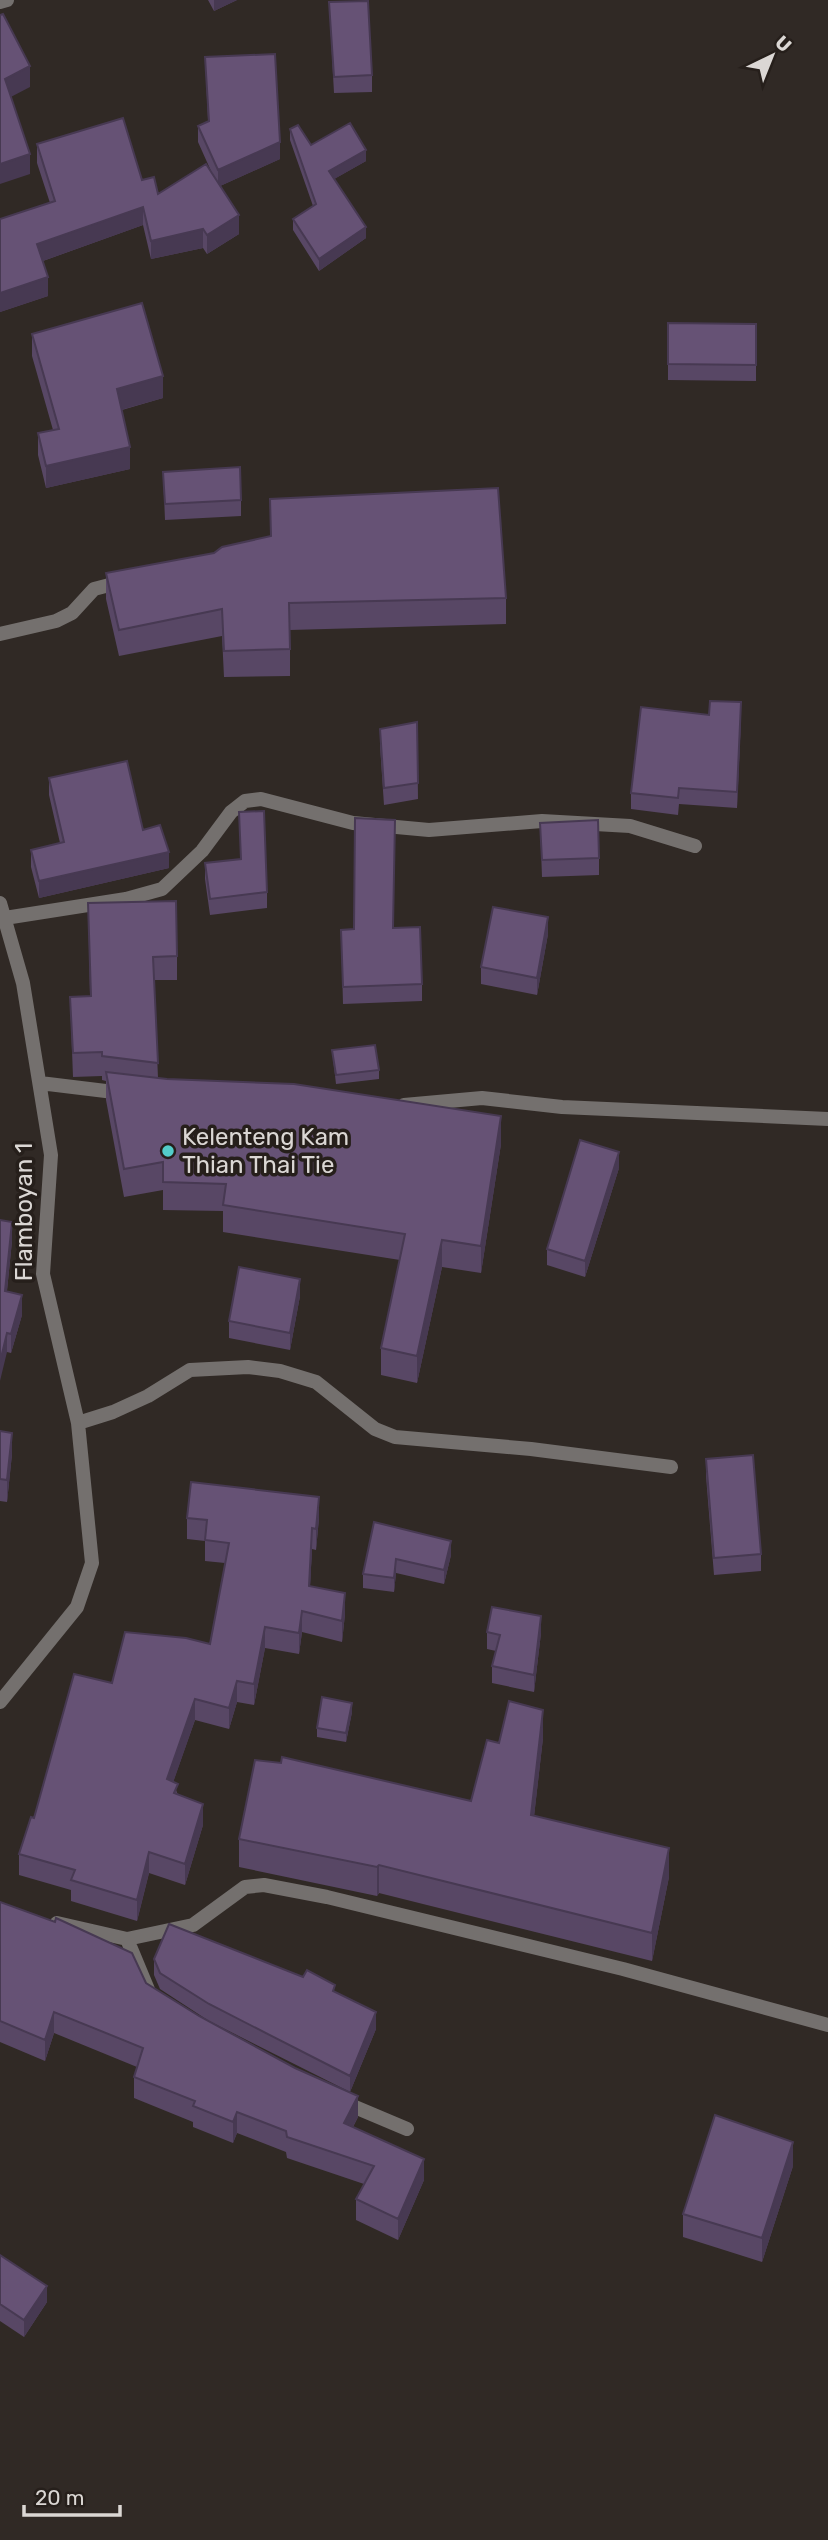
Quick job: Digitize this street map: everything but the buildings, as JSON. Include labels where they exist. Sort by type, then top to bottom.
[{"type":"street","points":[[0,2],[8,0]]},
{"type":"street","points":[[0,634],[56,621],[72,613],[94,589],[132,581]]},
{"type":"street","points":[[5,918],[126,899],[162,889],[202,851],[231,812],[245,801],[261,799],[353,823],[429,830],[542,821],[630,827],[695,846]]},
{"type":"street","name":"Flamboyan 1","points":[[0,903],[23,983],[51,1155],[43,1274],[78,1423],[92,1563],[77,1607],[0,1702]]},
{"type":"street","points":[[40,1083],[142,1095]]},
{"type":"street","points":[[386,1108],[482,1098],[562,1107],[828,1119]]},
{"type":"street","points":[[78,1423],[113,1412],[148,1396],[190,1370],[248,1367],[280,1371],[316,1382],[375,1429],[395,1437],[531,1449],[671,1467]]},
{"type":"street","points":[[48,1920],[127,1939],[193,1925],[245,1886],[264,1885],[327,1896],[623,1969],[828,2025]]},
{"type":"street","points":[[127,1939],[148,1992],[162,2002]]},
{"type":"street","points":[[324,2092],[407,2129]]},
{"type":"place","name":"Kelenteng Kam Thian Thai Tie","points":[[168,1151]]}]
